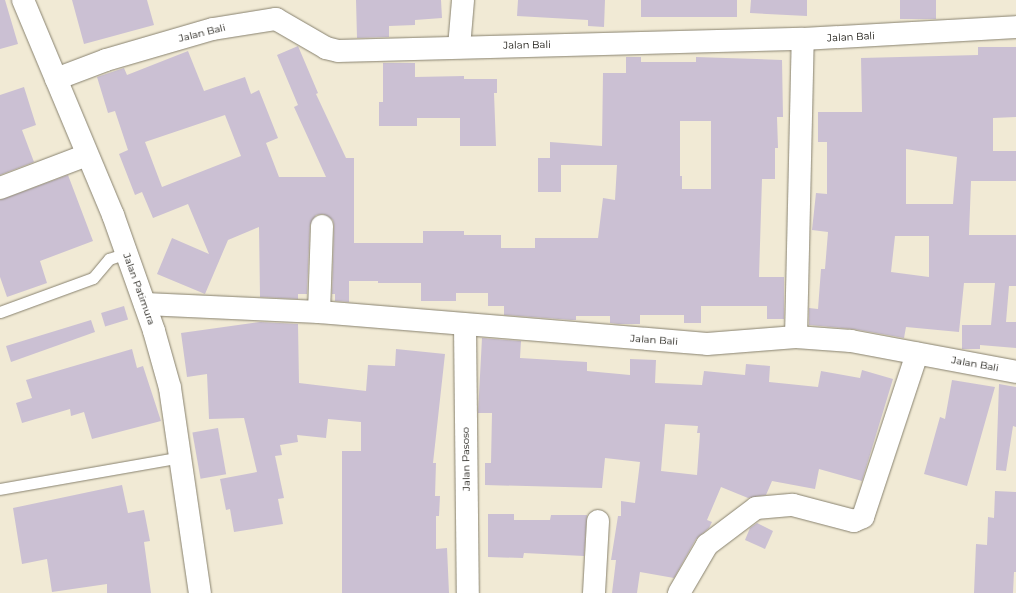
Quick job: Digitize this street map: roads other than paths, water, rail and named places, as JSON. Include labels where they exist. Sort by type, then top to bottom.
[{"type":"street","name":"Jalan Patimura","points":[[23,0],[113,215],[145,304],[170,388],[200,593]]},
{"type":"street","points":[[459,47],[463,0]]},
{"type":"street","name":"Jalan Bali","points":[[56,79],[106,60],[206,31],[276,19],[326,48],[338,51],[803,39],[1016,27]]},
{"type":"street","points":[[796,337],[803,39]]},
{"type":"street","points":[[0,188],[87,155]]},
{"type":"street","points":[[320,312],[322,226]]},
{"type":"street","name":"Jalan Bali","points":[[145,304],[320,312],[707,344],[796,337],[851,341],[1016,372]]},
{"type":"street","name":"Jalan Pasoso","points":[[465,325],[468,593]]},
{"type":"street","points":[[678,593],[707,545],[756,508],[793,505],[854,521],[863,517],[917,354]]},
{"type":"street","points":[[594,593],[598,521]]},
{"type":"lane","points":[[0,312],[93,278],[109,260],[126,253]]},
{"type":"lane","points":[[0,489],[181,457]]}]
